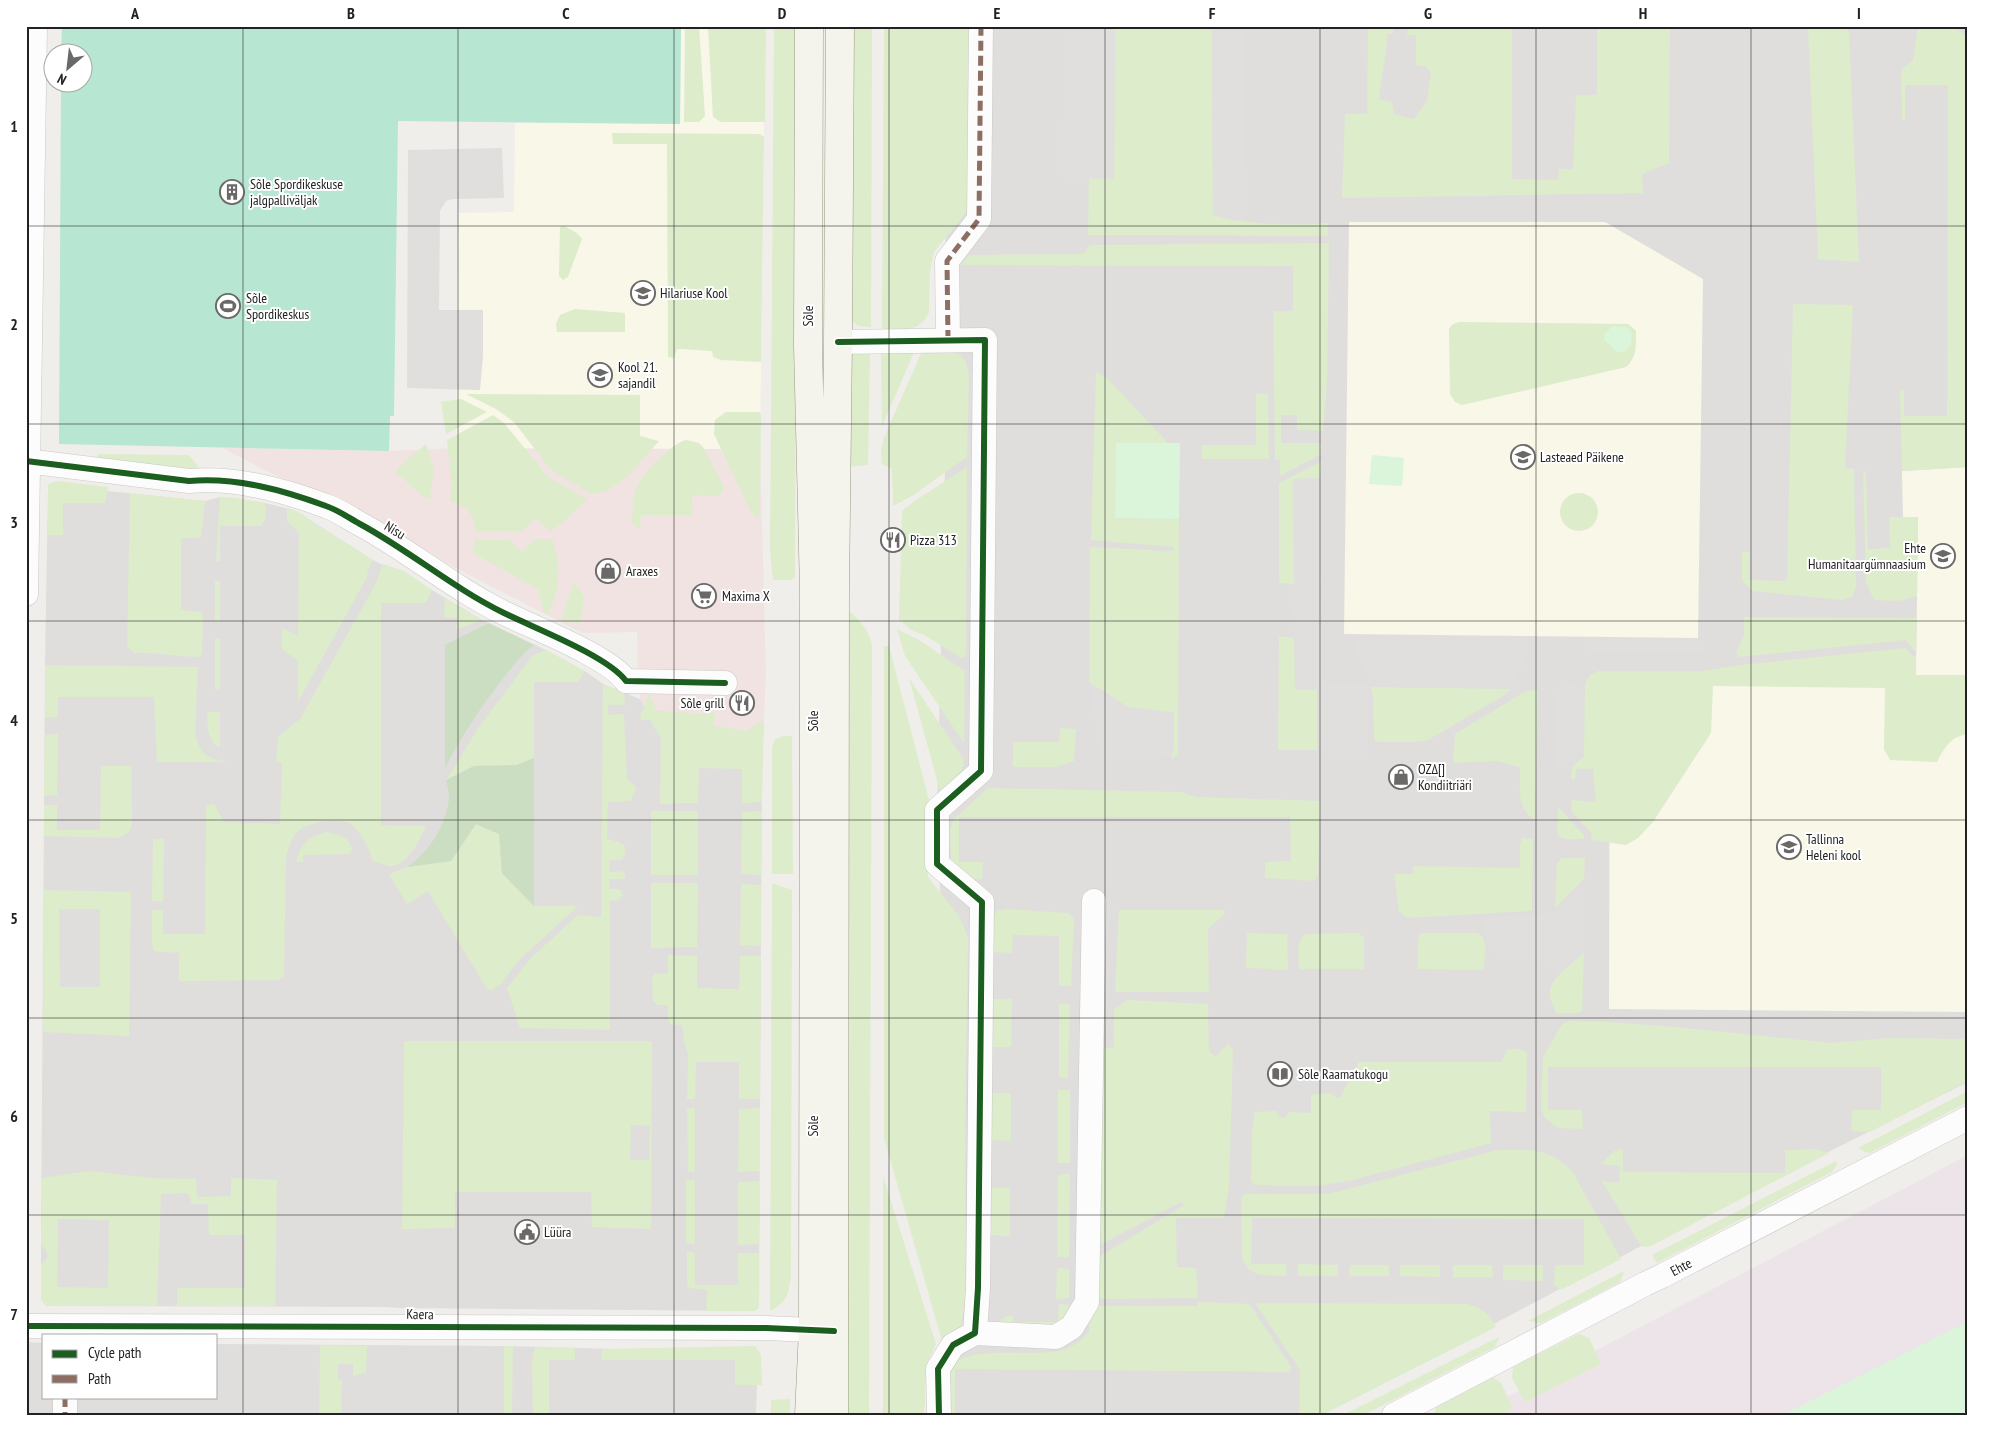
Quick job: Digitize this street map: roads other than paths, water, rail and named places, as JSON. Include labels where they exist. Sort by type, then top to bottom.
[{"type":"main road","name":"Sõle","points":[[810,26],[808,346],[814,590],[823,1331],[834,1415]]},
{"type":"main road","name":"Sõle","points":[[809,1415],[823,1331],[838,342],[840,26]]},
{"type":"street","points":[[26,594],[30,133],[35,26]]},
{"type":"street","points":[[948,340],[947,261],[979,219],[981,26]]},
{"type":"street","points":[[838,342],[985,340],[981,771],[937,810],[937,864],[982,902],[978,1288],[975,1333]]},
{"type":"street","name":"Nisu","points":[[27,461],[189,481],[209,479],[256,485],[294,495],[328,506],[390,540],[469,594],[591,655],[620,673],[626,681],[724,684]]},
{"type":"street","points":[[939,1415],[938,1369],[953,1345],[975,1333],[1056,1337],[1072,1327],[1087,1302],[1094,901]]},
{"type":"street","name":"Ehte","points":[[1394,1415],[1522,1347],[1968,1118]]},
{"type":"street","name":"Kaera","points":[[26,1326],[63,1331],[299,1325],[766,1328],[823,1331]]},
{"type":"street","points":[[65,1398],[66,1415]]},
{"type":"place","name":"Sõle Spordikeskuse jalgpalliväljak","points":[[232,192]]},
{"type":"place","name":"Hilariuse Kool","points":[[643,293]]},
{"type":"place","name":"Sõle Spordikeskus","points":[[228,306]]},
{"type":"place","name":"Kool 21. sajandil","points":[[600,375]]},
{"type":"place","name":"Lasteaed Päikene","points":[[1523,457]]},
{"type":"place","name":"Pizza 313","points":[[893,540]]},
{"type":"place","name":"Ehte Humanitaargümnaasium","points":[[1943,556]]},
{"type":"place","name":"Araxes","points":[[608,571]]},
{"type":"place","name":"Maxima X","points":[[704,596]]},
{"type":"place","name":"Sõle grill","points":[[742,703]]},
{"type":"place","name":"OZ∆[] Kondiitriäri","points":[[1401,777]]},
{"type":"place","name":"Tallinna Heleni kool","points":[[1789,847]]},
{"type":"place","name":"Sõle Raamatukogu","points":[[1280,1074]]},
{"type":"place","name":"Lüüra","points":[[527,1232]]}]
